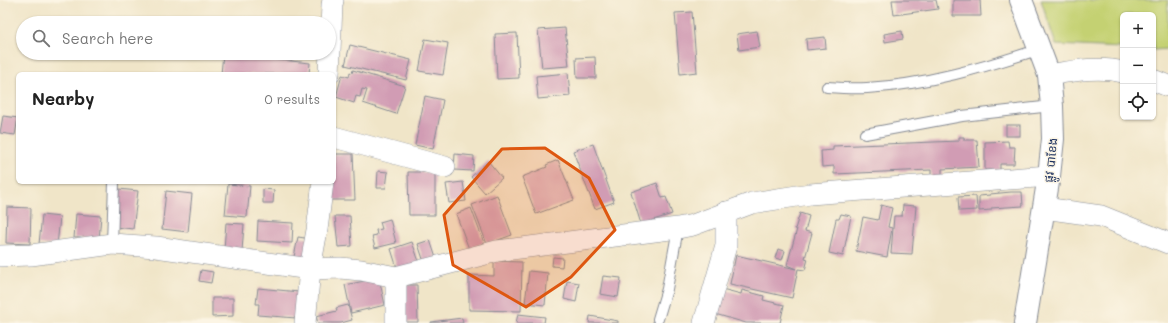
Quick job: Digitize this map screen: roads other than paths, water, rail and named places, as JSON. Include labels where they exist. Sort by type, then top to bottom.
[{"type":"street","points":[[332,16],[333,0]]},
{"type":"street","name":"ផ្លូវ បាខែង","points":[[1021,0],[1040,49],[1048,75],[1052,106],[1053,139],[1049,176],[1025,323]]},
{"type":"street","points":[[329,72],[330,60]]},
{"type":"street","points":[[1048,75],[1082,69],[1120,72]]},
{"type":"street","points":[[1156,81],[1168,86]]},
{"type":"street","points":[[336,138],[445,166]]},
{"type":"street","points":[[0,256],[31,255],[112,244],[156,247],[310,268],[361,270],[396,277],[497,251],[693,225],[752,203],[810,194],[1049,176]]},
{"type":"street","points":[[305,323],[310,268],[317,230],[323,184]]},
{"type":"street","points":[[1044,208],[1101,216],[1168,243]]},
{"type":"street","points":[[704,323],[726,246],[726,212]]},
{"type":"street","points":[[396,277],[396,323]]},
{"type":"lane","points":[[827,87],[866,88],[928,80],[999,62],[1040,49]]},
{"type":"lane","points":[[865,134],[962,116],[1052,106]]},
{"type":"lane","points":[[112,244],[114,184]]},
{"type":"lane","points":[[658,319],[668,289],[678,228]]}]
